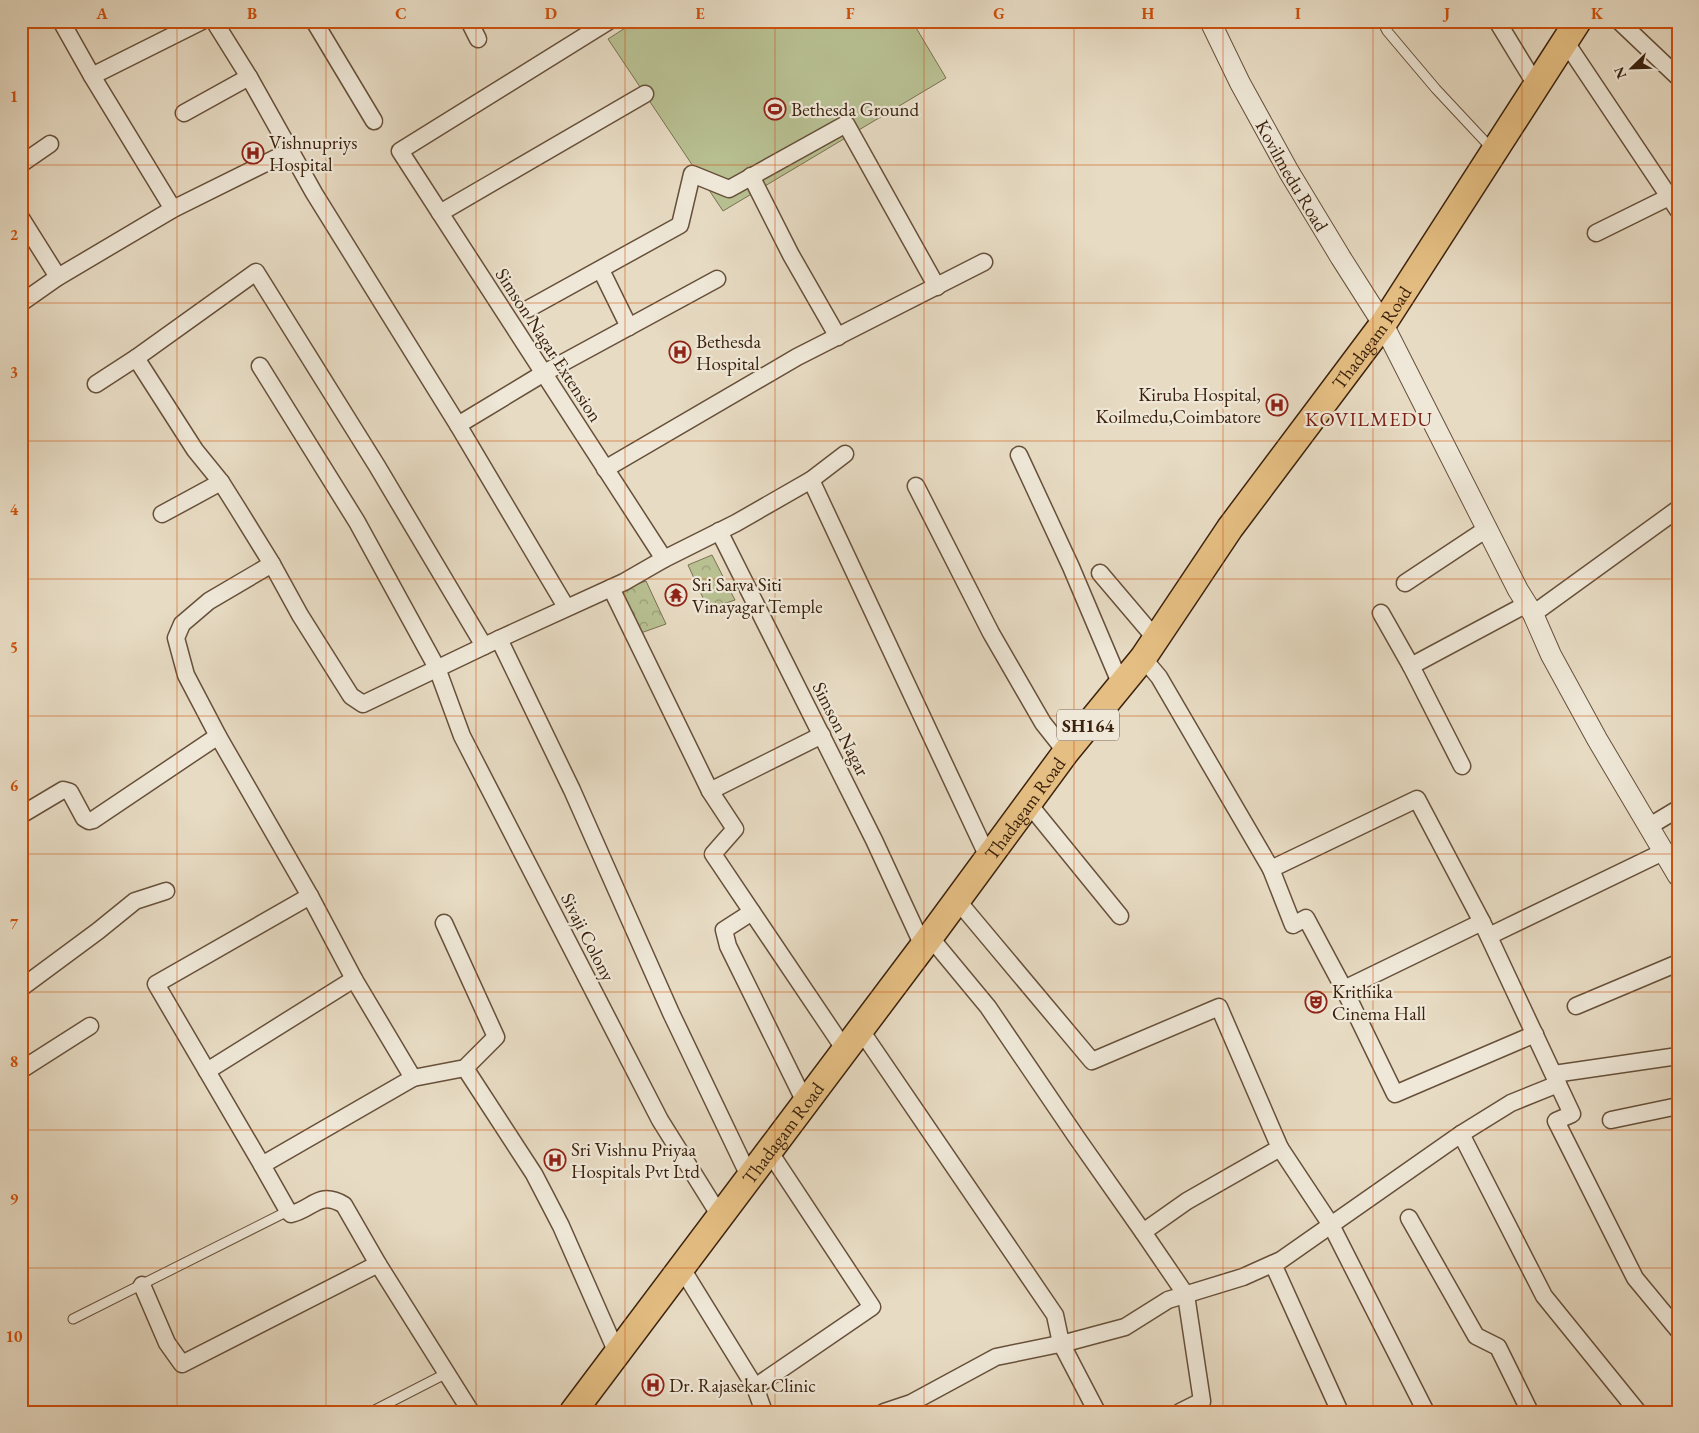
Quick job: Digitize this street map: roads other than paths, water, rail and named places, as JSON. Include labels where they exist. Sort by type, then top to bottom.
[{"type":"main road","name":"Thadagam Road","points":[[583,1407],[616,1354],[1066,752],[1149,649],[1230,528],[1383,324],[1571,31]]},
{"type":"street","points":[[61,21],[92,76],[173,209]]},
{"type":"street","points":[[92,76],[202,21]]},
{"type":"street","points":[[214,21],[249,77],[314,193],[458,425],[566,607]]},
{"type":"street","points":[[469,21],[478,39]]},
{"type":"street","name":"Simson Nagar Extension","points":[[610,21],[400,151],[664,559]]},
{"type":"street","name":"Kovilmedu Road","points":[[1210,21],[1240,83],[1289,172],[1383,324],[1530,609],[1551,655],[1648,827],[1678,876]]},
{"type":"street","points":[[1497,21],[1536,85]]},
{"type":"street","points":[[1620,21],[1678,77]]},
{"type":"street","points":[[315,22],[374,121]]},
{"type":"street","points":[[1571,31],[1674,204],[1596,233]]},
{"type":"street","points":[[184,113],[249,77]]},
{"type":"street","points":[[440,213],[645,94]]},
{"type":"street","points":[[528,309],[680,225],[692,174],[729,188],[846,124],[937,287]]},
{"type":"street","points":[[21,164],[50,144]]},
{"type":"street","points":[[21,303],[58,277],[173,209],[290,151]]},
{"type":"street","points":[[751,176],[791,255],[838,337]]},
{"type":"street","points":[[21,218],[58,277]]},
{"type":"street","points":[[605,469],[797,357],[984,262]]},
{"type":"street","points":[[601,270],[629,327]]},
{"type":"street","points":[[96,384],[136,358],[256,272],[376,466],[492,642],[572,790],[671,1013],[749,1176]]},
{"type":"street","points":[[458,425],[544,373],[717,279]]},
{"type":"street","points":[[136,358],[195,450],[221,482],[272,564],[300,615],[351,696],[363,704],[566,607],[611,588],[736,523],[811,480],[845,454]]},
{"type":"street","name":"Sivaji Colony","points":[[260,366],[357,522],[437,668],[462,736],[651,1103],[720,1216]]},
{"type":"street","points":[[1019,455],[1071,567],[1121,685]]},
{"type":"street","points":[[811,480],[988,857]]},
{"type":"street","points":[[162,514],[221,482]]},
{"type":"street","points":[[916,486],[991,633],[1042,723],[1066,752]]},
{"type":"street","points":[[1411,666],[1530,609],[1678,509]]},
{"type":"street","points":[[1405,584],[1488,528]]},
{"type":"street","name":"Simson Nagar","points":[[719,531],[926,941],[988,1006],[1186,1295]]},
{"type":"street","points":[[272,564],[209,601],[182,624],[176,638],[186,675],[218,736],[310,896],[354,979],[413,1078]]},
{"type":"street","points":[[1100,573],[1149,649],[1158,677],[1272,869],[1292,925],[1306,918],[1344,989],[1395,1094],[1535,1034]]},
{"type":"street","points":[[611,588],[710,791],[735,829],[713,854],[844,1050]]},
{"type":"street","points":[[1381,612],[1462,766]]},
{"type":"street","points":[[710,791],[822,735]]},
{"type":"street","points":[[21,815],[63,790],[67,790],[70,792],[84,818],[89,821],[93,820],[218,736]]},
{"type":"street","points":[[1272,869],[1417,799],[1485,929],[1572,1114],[1556,1121],[1635,1278],[1678,1330]]},
{"type":"street","points":[[1028,803],[1120,916]]},
{"type":"street","points":[[1648,827],[1678,809]]},
{"type":"street","points":[[1344,989],[1663,852]]},
{"type":"street","points":[[21,988],[135,901],[166,892]]},
{"type":"street","points":[[310,896],[156,984],[288,1211],[291,1214],[296,1213],[320,1199],[335,1200],[344,1206],[471,1412]]},
{"type":"street","points":[[957,900],[1092,1061],[1219,1007],[1280,1148],[1331,1225],[1426,1412]]},
{"type":"street","points":[[752,912],[724,930],[728,946],[805,1102]]},
{"type":"street","points":[[262,1165],[413,1078],[465,1068],[496,1037],[444,923]]},
{"type":"street","points":[[1576,1006],[1678,963]]},
{"type":"street","points":[[207,1071],[354,979]]},
{"type":"street","points":[[21,1070],[90,1026]]},
{"type":"street","points":[[860,1029],[1055,1315],[1061,1343],[1097,1412]]},
{"type":"street","points":[[884,1412],[911,1403],[996,1357],[1125,1327],[1168,1300],[1243,1277],[1273,1264],[1461,1134],[1511,1103],[1556,1079],[1678,1056]]},
{"type":"street","points":[[465,1068],[534,1174],[561,1226],[616,1354]]},
{"type":"street","points":[[1611,1120],[1678,1106]]},
{"type":"street","points":[[1461,1134],[1544,1296],[1638,1412]]},
{"type":"street","points":[[1144,1232],[1187,1201],[1280,1148]]},
{"type":"street","points":[[755,1387],[872,1307],[769,1150]]},
{"type":"street","points":[[1409,1218],[1476,1336],[1498,1347],[1530,1412]]},
{"type":"street","points":[[142,1285],[166,1343],[182,1364],[378,1264]]},
{"type":"street","points":[[1273,1264],[1340,1412]]},
{"type":"street","points":[[681,1267],[755,1387],[764,1412]]},
{"type":"street","points":[[1180,1412],[1203,1407],[1186,1295]]},
{"type":"lane","points":[[1382,21],[1387,31],[1436,90],[1494,150]]},
{"type":"lane","points":[[73,1319],[288,1211]]},
{"type":"lane","points":[[371,1412],[447,1372]]},
{"type":"place","name":"Bethesda Ground","points":[[775,109]]},
{"type":"place","name":"Vishnupriys Hospital","points":[[253,153]]},
{"type":"place","name":"Bethesda Hospital","points":[[680,352]]},
{"type":"place","name":"Kiruba Hospital, Koilmedu,Coimbatore","points":[[1277,405]]},
{"type":"place","name":"Sri Sarva Siti Vinayagar Temple","points":[[676,595]]},
{"type":"place","name":"Krithika Cinema Hall","points":[[1316,1002]]},
{"type":"place","name":"Sri Vishnu Priyaa Hospitals Pvt Ltd","points":[[555,1160]]},
{"type":"place","name":"Dr. Rajasekar Clinic","points":[[653,1385]]},
{"type":"district","name":"KOVILMEDU","points":[[1369,419]]}]
